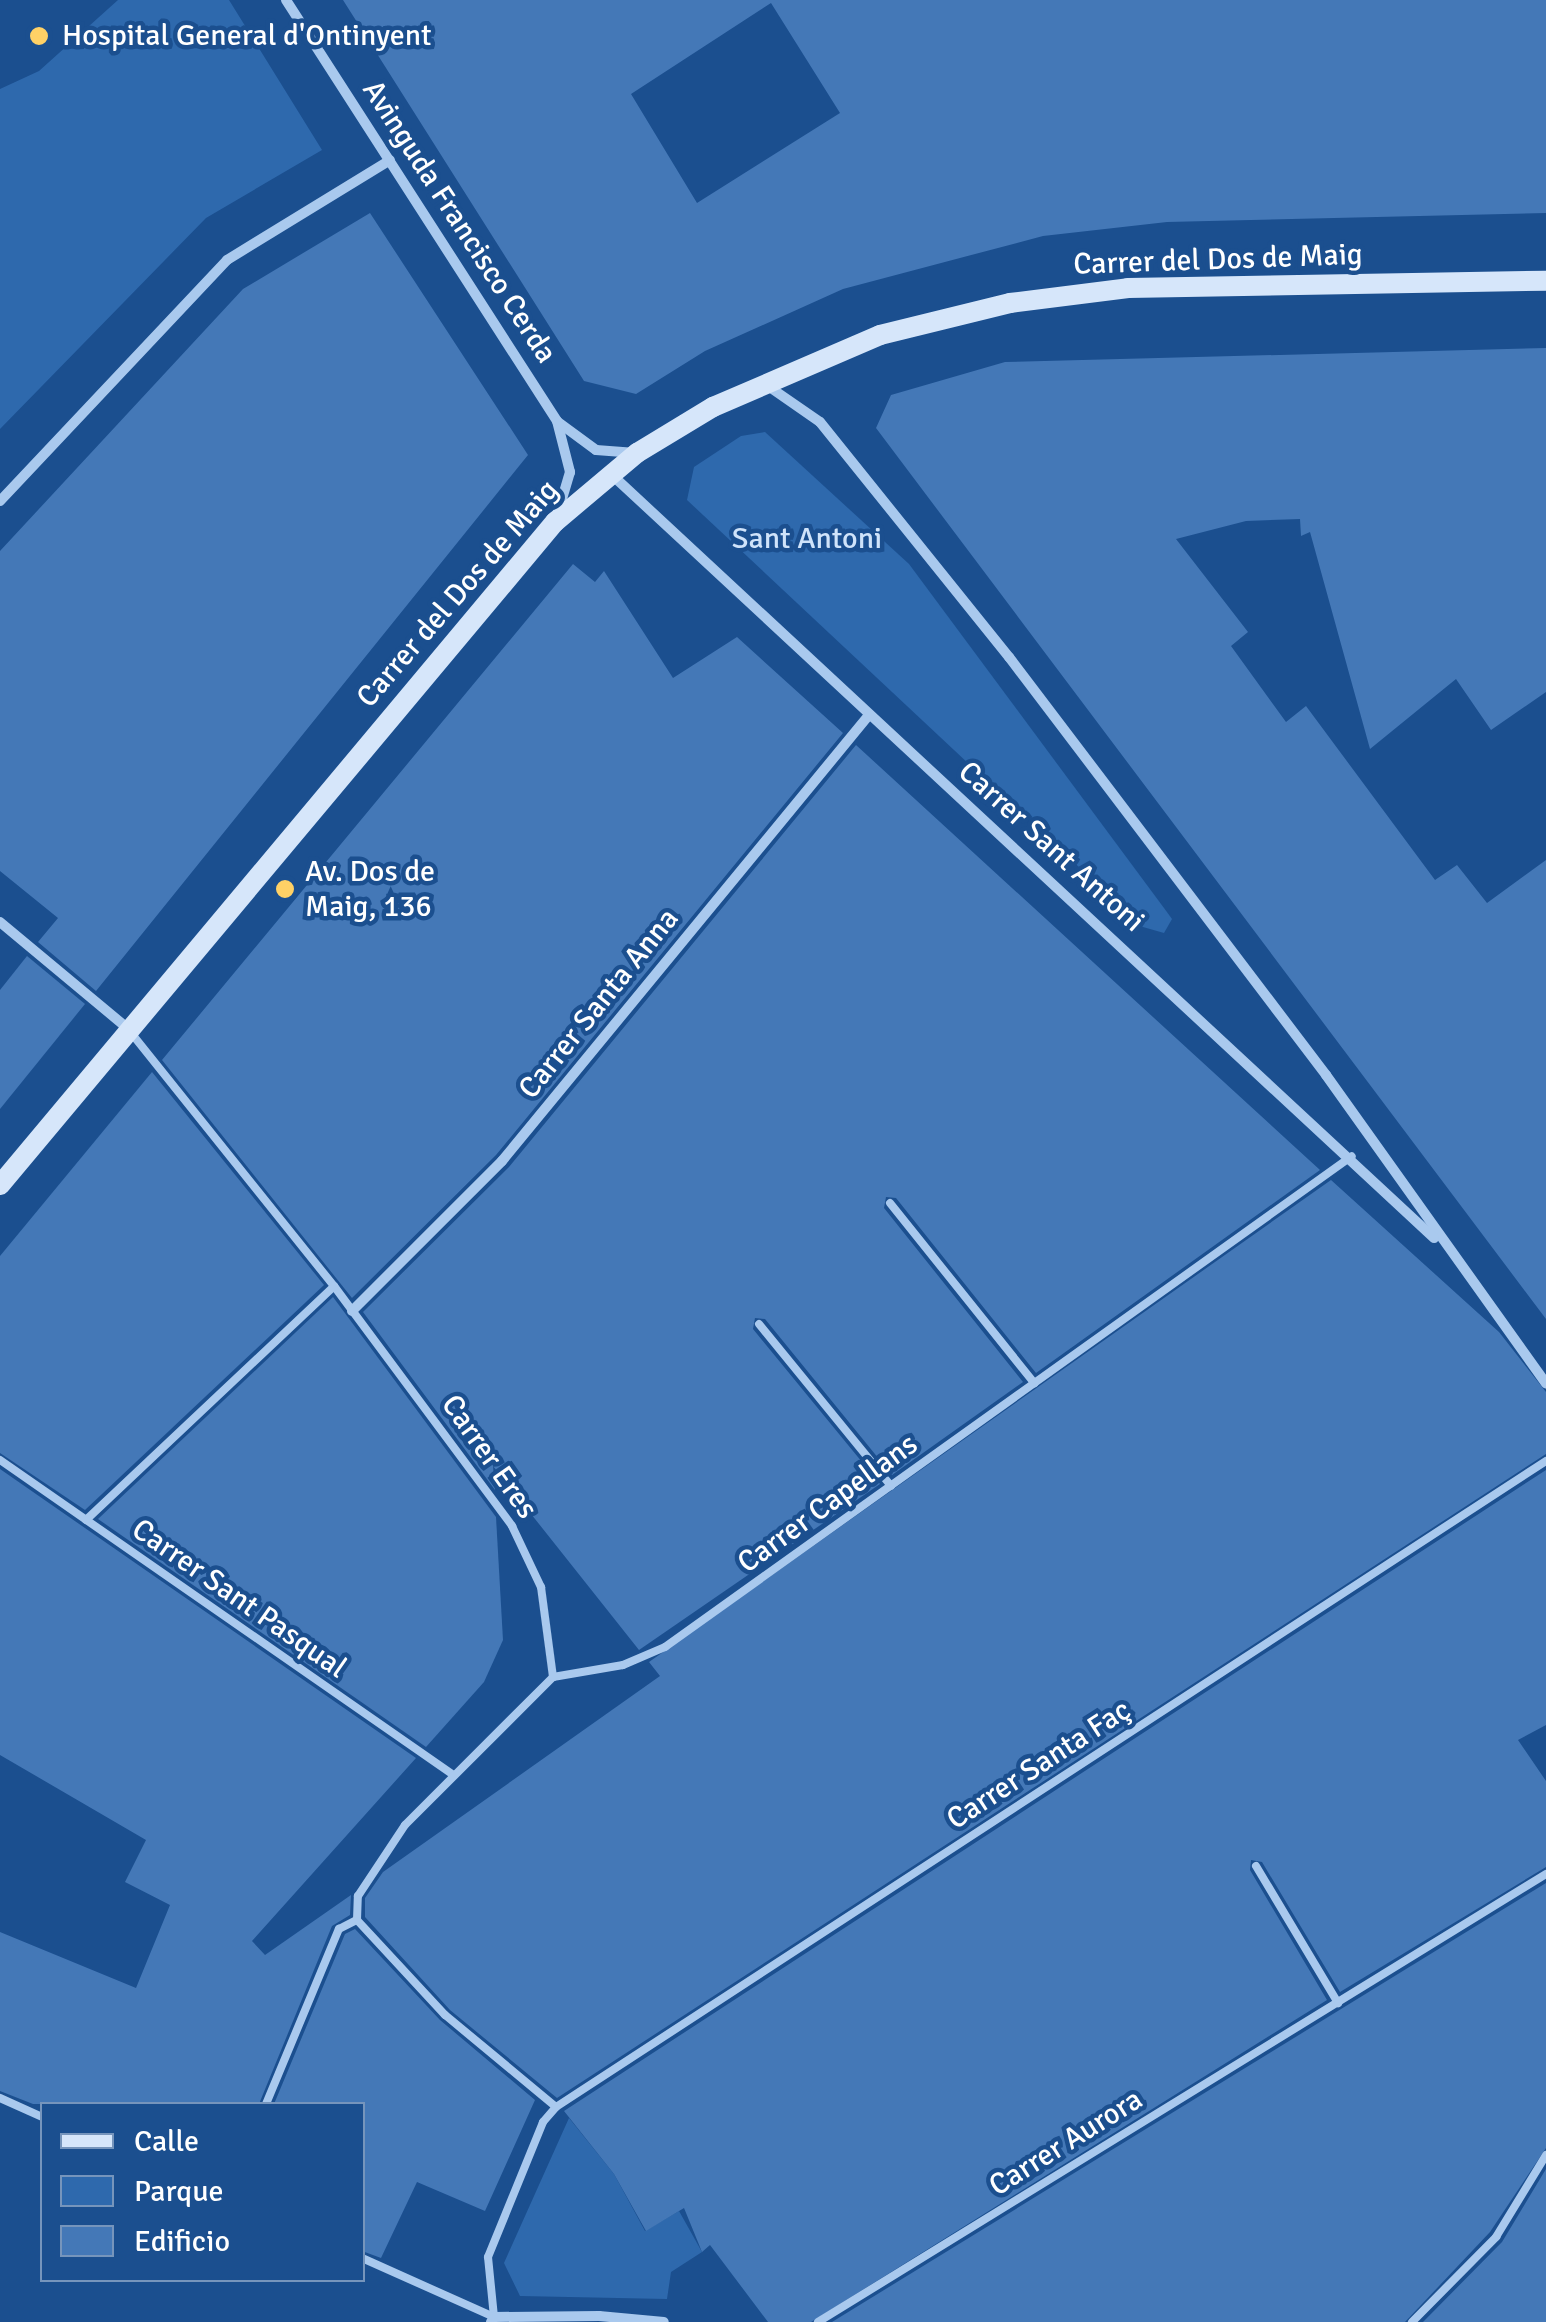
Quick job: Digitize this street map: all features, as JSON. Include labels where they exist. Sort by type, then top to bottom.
[{"type":"street","name":"Avinguda Francisco Cerda","points":[[286,0],[557,421],[570,472],[555,522]]},
{"type":"street","points":[[0,501],[227,260],[390,160]]},
{"type":"street","name":"Carrer del Dos de Maig","points":[[0,1185],[127,1028],[555,522],[638,453],[761,382],[924,320],[1084,292],[1546,280]]},
{"type":"street","name":"Carrer Sant Antoni","points":[[761,382],[820,422],[1009,658],[1326,1075],[1546,1384]]},
{"type":"street","name":"Avinguda Francisco Cerda","points":[[557,421],[596,450],[638,453]]},
{"type":"street","name":"Carrer Sant Antoni","points":[[610,474],[1352,1156],[1456,1260]]},
{"type":"street","name":"Carrer Santa Anna","points":[[352,1311],[502,1161],[868,715]]},
{"type":"street","points":[[0,922],[127,1028]]},
{"type":"street","points":[[493,2319],[664,2322]]},
{"type":"lane","name":"Carrer Eres","points":[[127,1028],[334,1286],[512,1526],[541,1587],[552,1677]]},
{"type":"lane","name":"Carrer Capellans","points":[[552,1677],[623,1664],[665,1648],[1352,1156]]},
{"type":"lane","points":[[890,1203],[1034,1383]]},
{"type":"lane","points":[[86,1520],[334,1286]]},
{"type":"lane","points":[[759,1324],[891,1486]]},
{"type":"lane","name":"Carrer Sant Pasqual","points":[[0,1460],[452,1774]]},
{"type":"lane","name":"Carrer Santa Faç","points":[[493,2319],[488,2257],[543,2122],[556,2107],[1546,1461]]},
{"type":"lane","points":[[552,1677],[452,1774],[381,1855],[358,1896],[356,1920],[422,1993],[556,2107]]},
{"type":"lane","points":[[1256,1866],[1338,2002]]},
{"type":"lane","name":"Carrer Aurora","points":[[818,2322],[1546,1874]]},
{"type":"lane","points":[[267,2102],[339,1929],[356,1920]]},
{"type":"lane","points":[[0,2098],[40,2116]]},
{"type":"lane","points":[[1412,2322],[1496,2237],[1546,2155]]},
{"type":"lane","points":[[365,2259],[493,2319]]},
{"type":"green space","points":[[118,0],[229,0],[322,150],[206,218],[0,429],[0,89],[39,71]]},
{"type":"green space","name":"Sant Antoni","points":[[765,432],[909,564],[1172,919],[1164,933],[1143,927],[687,500],[694,467],[741,436]]},
{"type":"green space","points":[[569,2118],[614,2174],[645,2231],[679,2211],[702,2252],[671,2272],[667,2299],[520,2296],[504,2263]]},
{"type":"building","points":[[343,0],[1546,0],[1546,213],[1167,222],[1043,236],[843,289],[705,351],[636,394],[584,381]],"holes":[[[771,3],[840,113],[697,203],[631,94]]]},
{"type":"building","points":[[370,213],[528,455],[96,991],[38,942],[58,918],[0,871],[0,551],[243,289]]},
{"type":"building","points":[[1546,348],[1546,692],[1491,730],[1456,679],[1370,749],[1310,532],[1301,536],[1300,519],[1246,521],[1176,539],[1248,632],[1231,646],[1286,722],[1306,706],[1435,880],[1457,865],[1487,903],[1546,860],[1546,1319],[876,428],[891,395],[1005,362]]},
{"type":"building","points":[[573,564],[595,582],[604,571],[673,678],[737,637],[843,733],[496,1155],[352,1298],[162,1060]]},
{"type":"building","points":[[856,745],[1320,1170],[1036,1373],[896,1198],[886,1197],[884,1208],[1023,1382],[892,1475],[765,1319],[755,1318],[753,1329],[880,1484],[639,1650],[493,1466],[495,1490],[363,1312],[509,1167]]},
{"type":"building","points":[[27,956],[85,1004],[0,1109],[0,990]]},
{"type":"building","points":[[152,1072],[324,1285],[85,1510],[0,1453],[0,1256]]},
{"type":"building","points":[[1331,1180],[1499,1332],[1546,1392],[1546,1454],[557,2098],[450,2010],[365,1917],[365,1898],[383,1872],[660,1676],[649,1662]]},
{"type":"building","points":[[333,1297],[496,1517],[503,1640],[484,1682],[426,1747],[98,1519]]},
{"type":"building","points":[[0,1469],[416,1758],[252,1941],[265,1955],[351,1895],[350,1915],[332,1926],[260,2102],[33,2104],[0,2091],[0,1932],[136,1988],[170,1905],[125,1882],[146,1840],[0,1755]]},
{"type":"building","points":[[1546,1470],[1546,1725],[1518,1740],[1546,1781],[1546,1867],[1340,1992],[1262,1862],[1251,1860],[1250,1870],[1327,2000],[811,2322],[768,2322],[710,2245],[702,2252],[684,2208],[646,2231],[614,2174],[564,2111]]},
{"type":"building","points":[[1546,1883],[1546,2148],[1490,2232],[1405,2322],[832,2322]]},
{"type":"building","points":[[355,1929],[440,2020],[535,2100],[485,2211],[417,2182],[381,2258],[365,2252],[365,2102],[275,2102],[345,1934]]},
{"type":"building","points":[[1546,2169],[1546,2322],[1423,2322],[1502,2242]]},
{"type":"place","name":"Hospital General d'Ontinyent","points":[[39,36]]},
{"type":"place","name":"Av. Dos de Maig, 136","points":[[285,889]]}]
